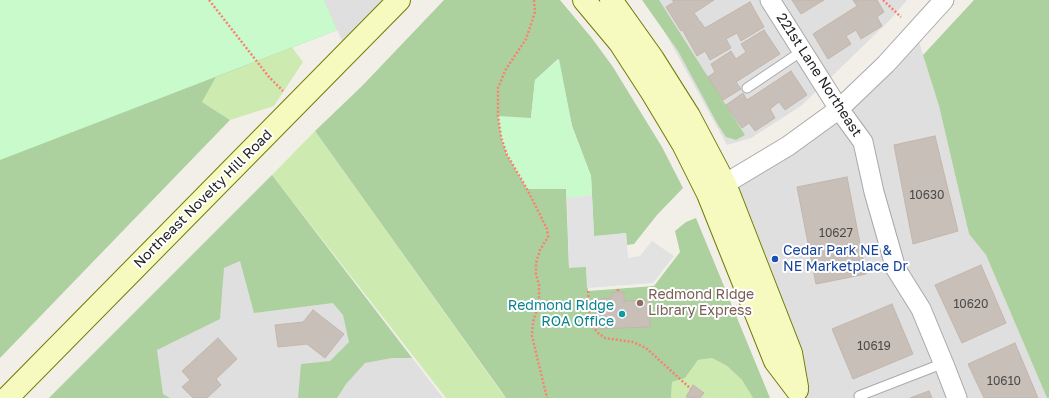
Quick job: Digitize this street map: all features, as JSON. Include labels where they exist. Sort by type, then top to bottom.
[{"type":"street","name":"Northeast Novelty Hill Road","points":[[8,398],[399,0]]},
{"type":"street","points":[[584,0],[620,43],[683,144],[716,189]]},
{"type":"street","points":[[611,0],[654,59],[689,116],[716,189],[791,353],[799,394]]},
{"type":"street","name":"221st Lane Northeast","points":[[770,0],[839,109],[863,142],[874,192],[896,270],[921,310],[944,363],[957,398]]},
{"type":"street","points":[[716,189],[788,146],[839,109],[886,64],[944,0]]},
{"type":"lane","points":[[747,88],[802,51]]},
{"type":"lane","points":[[859,396],[944,363]]},
{"type":"path","points":[[208,0],[269,77],[296,105]]},
{"type":"path","points":[[534,0],[535,12],[526,39],[506,69],[498,88],[498,116],[501,137],[507,155],[547,229],[548,237],[540,250],[536,263],[536,274],[539,285],[539,303],[533,322],[532,336],[547,398]]},
{"type":"path","points":[[883,0],[901,17]]},
{"type":"path","points":[[588,291],[590,321],[592,327],[598,333],[605,338],[633,342],[646,348],[691,389]]},
{"type":"shaded area","points":[[324,0],[399,0],[347,52]]},
{"type":"shaded area","points":[[647,0],[907,0],[890,20],[801,106],[751,138],[727,145]]},
{"type":"shaded area","points":[[916,32],[939,106],[969,234],[986,255],[1047,398],[800,398],[725,184],[788,146]]},
{"type":"shaded area","points":[[272,175],[443,398],[49,398]]},
{"type":"shaded area","points":[[592,195],[594,236],[626,233],[628,258],[640,256],[652,241],[674,256],[653,283],[587,288],[586,267],[569,268],[567,198]]},
{"type":"green space","points":[[0,0],[324,0],[337,30],[216,77],[202,102],[230,120],[0,358]]},
{"type":"green space","points":[[0,0],[324,0],[337,30],[0,160]]},
{"type":"green space","points":[[256,0],[303,62],[274,106],[230,120],[202,102]]},
{"type":"green space","points":[[444,0],[560,0],[591,37],[613,67],[662,147],[683,188],[657,215],[634,244],[627,245],[626,233],[594,237],[591,176],[572,126],[558,59],[535,80],[531,118],[501,137],[507,155],[527,189],[566,189],[569,267],[586,266],[588,291],[654,286],[680,252],[675,231],[686,222],[696,218],[770,398],[753,398],[742,380],[727,366],[712,358],[698,360],[685,378],[672,382],[671,398],[506,398],[315,131],[362,86]]},
{"type":"green space","points":[[642,0],[659,0],[745,135],[736,140],[726,137],[678,51]]},
{"type":"green space","points":[[974,0],[1049,0],[1049,398],[1047,398],[986,255],[969,234],[939,106],[923,55]]},
{"type":"green space","points":[[559,59],[572,126],[591,176],[592,195],[567,198],[566,189],[527,189],[507,155],[501,137],[498,116],[531,118],[535,80]]},
{"type":"green space","points":[[315,131],[506,398],[446,398],[272,175]]},
{"type":"green space","points":[[272,175],[412,358],[392,358],[365,363],[346,384],[337,398],[298,398],[301,364],[330,361],[349,342],[343,315],[333,303],[254,313],[240,261],[224,268],[220,319],[157,350],[163,394],[170,398],[49,398]]},
{"type":"green space","points":[[712,358],[727,366],[742,380],[753,398],[671,398],[672,382],[685,378],[698,360]]},
{"type":"building","points":[[672,0],[714,0],[694,13],[699,20],[681,31],[666,7],[674,2]]},
{"type":"building","points":[[792,0],[824,0],[801,14]]},
{"type":"building","points":[[853,0],[877,0],[884,12],[877,17],[882,26],[861,39],[856,30],[846,36],[851,44],[828,59],[813,34],[857,6]]},
{"type":"building","points":[[750,2],[764,27],[741,41],[737,33],[726,39],[731,48],[710,60],[705,51],[697,56],[683,31],[700,21],[705,28]]},
{"type":"building","points":[[764,30],[780,54],[736,82],[741,89],[723,100],[708,77],[715,72],[711,64],[731,51],[736,59],[746,52],[741,44]]},
{"type":"building","points":[[791,71],[807,95],[785,110],[779,102],[770,109],[775,118],[755,131],[749,123],[742,128],[726,105],[743,93],[747,100]]},
{"type":"building","points":[[935,136],[958,231],[913,244],[894,145]]},
{"type":"building","points":[[847,177],[866,274],[816,284],[797,187]]},
{"type":"building","points":[[981,265],[1006,323],[962,343],[935,285]]},
{"type":"building","name":"Redmond Ridge ROA Office","points":[[624,292],[624,301],[649,300],[650,327],[596,329],[595,299],[611,298],[611,293]]},
{"type":"building","points":[[892,304],[913,354],[853,379],[832,329]]},
{"type":"building","points":[[313,310],[344,334],[325,358],[307,344],[278,347],[275,325],[303,322]]},
{"type":"building","points":[[218,338],[237,359],[216,379],[221,385],[207,398],[193,398],[182,387],[190,380],[182,371]]},
{"type":"building","points":[[1015,343],[1038,398],[984,398],[968,364]]},
{"type":"building","points":[[693,385],[704,393],[700,398],[686,397]]},
{"type":"building","points":[[929,391],[932,398],[910,398]]},
{"type":"place","name":"Cedar Park NE & NE Marketplace Dr","points":[[775,259]]},
{"type":"place","name":"Redmond Ridge Library Express","points":[[640,303]]},
{"type":"place","name":"Redmond Ridge ROA Office","points":[[622,314]]}]
